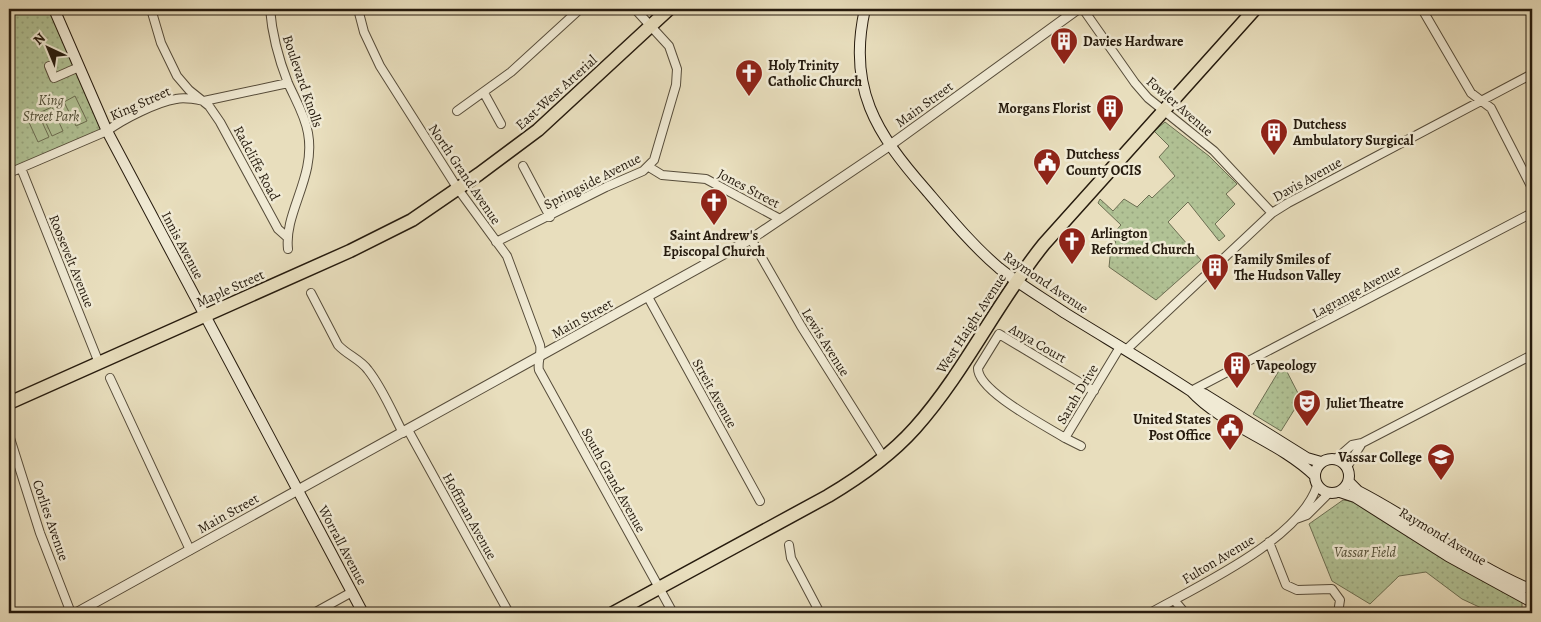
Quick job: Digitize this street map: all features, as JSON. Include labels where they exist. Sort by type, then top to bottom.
[{"type":"highway","name":"East-West Arterial","points":[[458,189],[538,130],[669,9]]},
{"type":"highway","name":"West Haight Avenue","points":[[613,613],[828,496],[884,458],[914,429],[935,403],[1044,244],[1255,9]]},
{"type":"highway","name":"Maple Street","points":[[9,403],[375,240],[423,213],[458,189]]},
{"type":"main road","name":"Innis Avenue","points":[[54,9],[108,131],[297,490]]},
{"type":"main road","name":"Raymond Avenue","points":[[865,9],[860,38],[861,76],[870,110],[890,146],[978,248],[1017,281],[1191,390],[1206,404],[1300,461],[1316,481]]},
{"type":"main road","name":"Raymond Avenue","points":[[1191,390],[1204,394],[1307,458],[1321,462]]},
{"type":"main road","points":[[1336,459],[1347,466],[1350,474],[1349,482],[1340,492],[1329,494],[1316,481],[1321,462],[1336,459]]},
{"type":"main road","name":"Raymond Avenue","points":[[1349,482],[1358,491],[1508,579],[1532,590]]},
{"type":"main road","name":"Worrall Avenue","points":[[297,490],[364,613]]},
{"type":"main road","name":"Raymond Avenue","points":[[1340,492],[1355,497],[1448,556],[1532,602]]},
{"type":"street","name":"Radcliffe Road","points":[[151,9],[161,43],[177,76],[188,90],[204,101],[220,122],[278,229],[287,237]]},
{"type":"street","name":"Boulevard Knolls","points":[[270,9],[279,58],[308,132],[310,156],[302,191],[287,237],[288,249]]},
{"type":"street","name":"North Grand Avenue","points":[[358,9],[364,32],[380,66],[458,189],[507,256],[514,270],[540,345],[540,357]]},
{"type":"street","points":[[457,110],[512,72],[580,9]]},
{"type":"street","name":"Springside Avenue","points":[[496,242],[649,167],[654,160],[676,84],[677,69],[669,46],[635,9]]},
{"type":"street","name":"Main Street","points":[[76,613],[648,297],[751,238],[890,146],[1065,13],[1078,9]]},
{"type":"street","name":"Fowler Avenue","points":[[1083,9],[1135,84],[1164,111],[1214,151],[1272,213]]},
{"type":"street","points":[[1422,9],[1471,93],[1491,108],[1532,188]]},
{"type":"street","points":[[49,66],[54,78],[80,67]]},
{"type":"street","name":"Davis Avenue","points":[[1123,348],[1272,213],[1532,74]]},
{"type":"street","name":"King Street","points":[[9,173],[108,131],[117,124],[169,100],[190,98],[204,101],[288,83]]},
{"type":"street","points":[[484,93],[501,124]]},
{"type":"street","points":[[524,166],[550,217]]},
{"type":"street","name":"Jones Street","points":[[649,167],[662,174],[706,179],[780,219]]},
{"type":"street","name":"Roosevelt Avenue","points":[[21,168],[99,363]]},
{"type":"street","name":"Lagrange Avenue","points":[[1191,390],[1532,213]]},
{"type":"street","name":"Lewis Avenue","points":[[751,238],[801,326],[884,458]]},
{"type":"street","points":[[311,293],[338,345],[367,369],[406,431]]},
{"type":"street","name":"Streit Avenue","points":[[648,297],[760,502]]},
{"type":"street","name":"Anya Court","points":[[1065,438],[992,391],[980,375],[978,368],[999,334],[1094,391]]},
{"type":"street","name":"Sarah Drive","points":[[1081,446],[1065,438],[1123,348]]},
{"type":"street","points":[[1336,459],[1352,445],[1362,443],[1532,355]]},
{"type":"street","name":"South Grand Avenue","points":[[540,357],[539,370],[673,613]]},
{"type":"street","points":[[110,378],[190,550]]},
{"type":"street","name":"Hoffman Avenue","points":[[406,431],[509,613]]},
{"type":"street","name":"Corlies Avenue","points":[[9,435],[40,533],[71,613]]},
{"type":"street","points":[[1347,466],[1362,443]]},
{"type":"street","name":"Fulton Avenue","points":[[1150,613],[1240,562],[1269,542],[1294,520],[1313,499],[1316,481]]},
{"type":"street","name":"Fulton Avenue","points":[[1294,520],[1307,515],[1329,494]]},
{"type":"street","points":[[1269,542],[1286,585],[1297,590],[1332,589],[1340,600],[1338,613]]},
{"type":"street","points":[[789,545],[791,558],[820,613]]},
{"type":"street","points":[[314,613],[352,592]]},
{"type":"street","points":[[1174,600],[1185,613]]},
{"type":"green space","name":"King Street Park","points":[[9,9],[54,9],[107,131],[9,173]]},
{"type":"green space","points":[[75,96],[87,121],[76,126],[64,102]]},
{"type":"green space","points":[[52,107],[63,131],[52,136],[41,112]]},
{"type":"green space","points":[[38,113],[49,137],[38,142],[27,118]]},
{"type":"green space","points":[[1165,122],[1209,156],[1237,184],[1226,194],[1235,204],[1215,224],[1225,236],[1219,241],[1188,202],[1168,222],[1201,260],[1156,300],[1109,267],[1111,248],[1116,242],[1110,237],[1121,225],[1098,203],[1100,199],[1113,211],[1124,199],[1137,207],[1149,195],[1152,198],[1175,176],[1159,157],[1169,146],[1154,131]]},
{"type":"green space","points":[[1283,364],[1301,399],[1281,431],[1253,414]]},
{"type":"green space","name":"Vassar Field","points":[[1343,500],[1363,503],[1522,599],[1522,613],[1492,613],[1462,599],[1426,572],[1399,576],[1370,604],[1332,581],[1309,524]]},
{"type":"place","name":"Davies Hardware","points":[[1064,65]]},
{"type":"place","name":"Holy Trinity Catholic Church","points":[[749,97]]},
{"type":"place","name":"Morgans Florist","points":[[1110,132]]},
{"type":"place","name":"Dutchess Ambulatory Surgical","points":[[1274,156]]},
{"type":"place","name":"Dutchess County OCIS","points":[[1047,186]]},
{"type":"place","name":"Saint Andrew's Episcopal Church","points":[[714,226]]},
{"type":"place","name":"Arlington Reformed Church","points":[[1072,265]]},
{"type":"place","name":"Family Smiles of The Hudson Valley","points":[[1215,291]]},
{"type":"place","name":"Vapeology","points":[[1237,389]]},
{"type":"place","name":"Juliet Theatre","points":[[1307,427]]},
{"type":"place","name":"United States Post Office","points":[[1230,451]]},
{"type":"place","name":"Vassar College","points":[[1441,481]]}]
